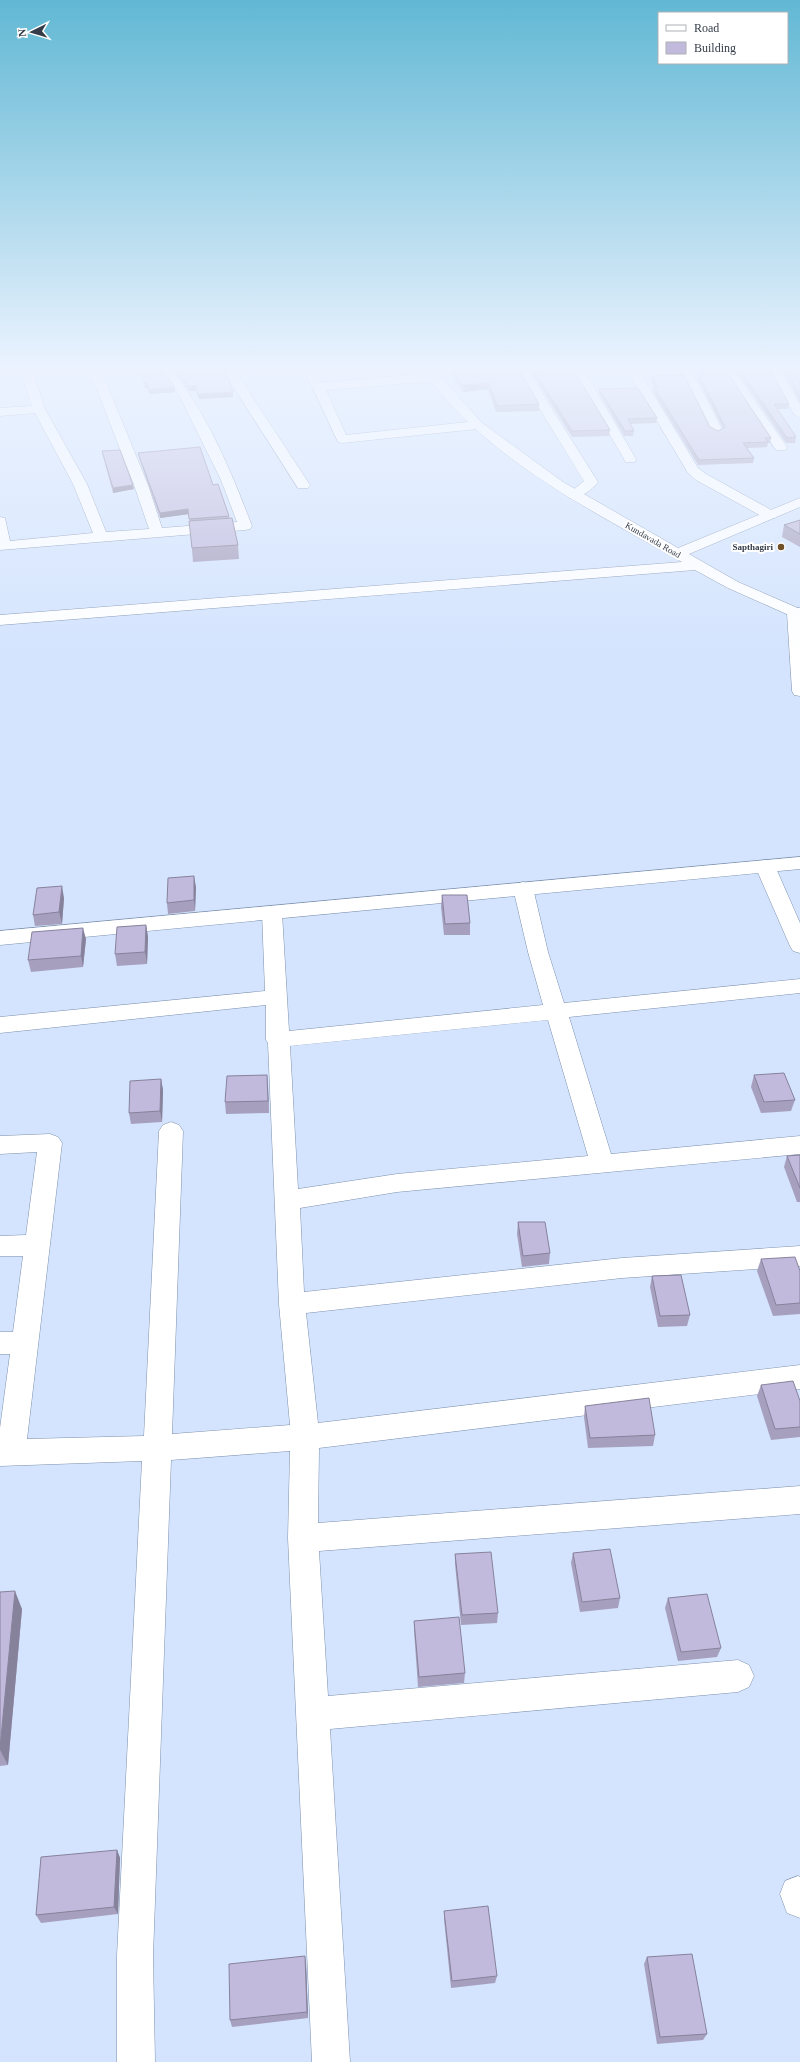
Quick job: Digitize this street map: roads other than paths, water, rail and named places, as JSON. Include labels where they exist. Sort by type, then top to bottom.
[{"type":"street","points":[[70,465],[80,484],[101,538]]},
{"type":"street","points":[[133,465],[157,533]]},
{"type":"street","points":[[0,521],[2,545],[245,526],[228,480],[221,465]]},
{"type":"street","points":[[289,465],[302,485]]},
{"type":"street","name":"Kundavada Road","points":[[531,465],[574,495],[733,585],[798,614]]},
{"type":"street","points":[[574,495],[591,482],[581,465]]},
{"type":"street","points":[[690,465],[701,477],[770,515]]},
{"type":"street","points":[[678,553],[800,502]]},
{"type":"street","points":[[0,620],[698,565]]},
{"type":"street","points":[[798,614],[800,691]]},
{"type":"street","points":[[0,938],[800,863]]},
{"type":"street","points":[[766,866],[800,946]]},
{"type":"street","points":[[523,888],[538,952],[558,1012],[602,1163]]},
{"type":"street","points":[[272,913],[277,1040],[292,1304],[305,1437],[303,1538],[331,2062]]},
{"type":"street","points":[[277,1040],[800,986]]},
{"type":"street","points":[[0,1025],[275,997]]},
{"type":"street","points":[[136,2062],[135,1956],[171,1131]]},
{"type":"street","points":[[0,1145],[50,1142],[37,1245],[12,1343],[5,1453],[157,1448],[305,1437],[800,1377]]},
{"type":"street","points":[[286,1201],[397,1183],[800,1145]]},
{"type":"street","points":[[0,1246],[37,1245]]},
{"type":"street","points":[[292,1304],[622,1268],[800,1256]]},
{"type":"street","points":[[303,1538],[800,1500]]},
{"type":"street","points":[[313,1714],[738,1676]]},
{"type":"place","name":"Sapthagiri","points":[[781,547]]}]
